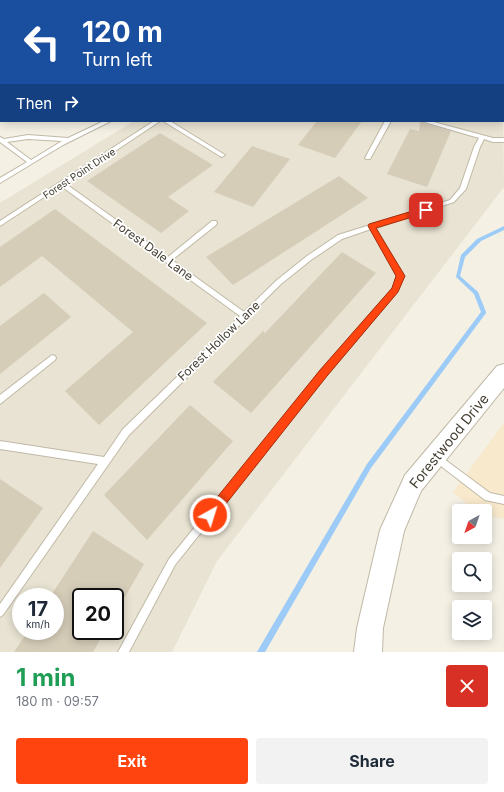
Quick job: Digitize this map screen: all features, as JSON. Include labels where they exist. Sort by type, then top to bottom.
[{"type":"street","name":"Forestwood Drive","points":[[368,652],[370,628],[392,530],[413,483],[504,373]]},
{"type":"lane","points":[[0,180],[69,140],[106,122]]},
{"type":"lane","name":"Forest Point Drive","points":[[0,224],[155,122]]},
{"type":"lane","points":[[168,122],[222,156]]},
{"type":"lane","points":[[368,158],[387,122]]},
{"type":"lane","points":[[428,122],[493,140],[504,140]]},
{"type":"lane","points":[[1,140],[28,137],[69,140]]},
{"type":"lane","name":"Forest Hollow Lane","points":[[0,612],[104,461],[126,432],[279,282],[309,258],[340,237],[452,201],[462,189],[482,137]]},
{"type":"lane","points":[[1,140],[30,162]]},
{"type":"lane","name":"Forest Dale Lane","points":[[62,184],[245,316]]},
{"type":"lane","points":[[168,260],[214,223]]},
{"type":"lane","points":[[123,652],[172,562],[324,373],[395,290],[400,276],[372,226]]},
{"type":"lane","points":[[0,400],[52,358]]},
{"type":"lane","points":[[0,445],[104,461]]},
{"type":"lane","points":[[435,456],[488,497],[504,500]]},
{"type":"shaded area","points":[[132,122],[503,122],[504,187],[217,561],[172,652],[0,652],[0,203]]},
{"type":"shaded area","points":[[504,423],[504,519],[492,516],[492,504],[467,504],[453,492]]},
{"type":"building","points":[[316,122],[361,122],[335,158],[298,145]]},
{"type":"building","points":[[420,122],[451,131],[427,187],[387,174],[410,129],[419,131]]},
{"type":"building","points":[[160,133],[213,165],[168,197],[189,211],[161,233],[87,181]]},
{"type":"building","points":[[252,146],[290,159],[253,207],[214,192]]},
{"type":"building","points":[[339,176],[368,198],[233,285],[206,257]]},
{"type":"building","points":[[55,209],[207,323],[99,425],[65,391],[133,332],[42,256],[0,287],[0,247]]},
{"type":"building","points":[[342,252],[376,273],[251,413],[213,382],[263,331],[265,333]]},
{"type":"building","points":[[44,293],[71,317],[0,374],[0,326]]},
{"type":"building","points":[[190,405],[233,441],[147,540],[104,495]]},
{"type":"building","points":[[0,479],[43,508],[0,568]]},
{"type":"building","points":[[93,531],[144,564],[125,597],[124,588],[72,588],[72,640],[100,640],[93,652],[14,652],[22,640],[64,640],[64,588],[56,588]]},
{"type":"waterway","points":[[261,652],[369,466],[484,312],[476,293],[458,277],[463,256],[479,240],[504,228]]},
{"type":"route","points":[[210,515],[324,373],[395,290],[400,276],[372,226],[426,210]]}]
